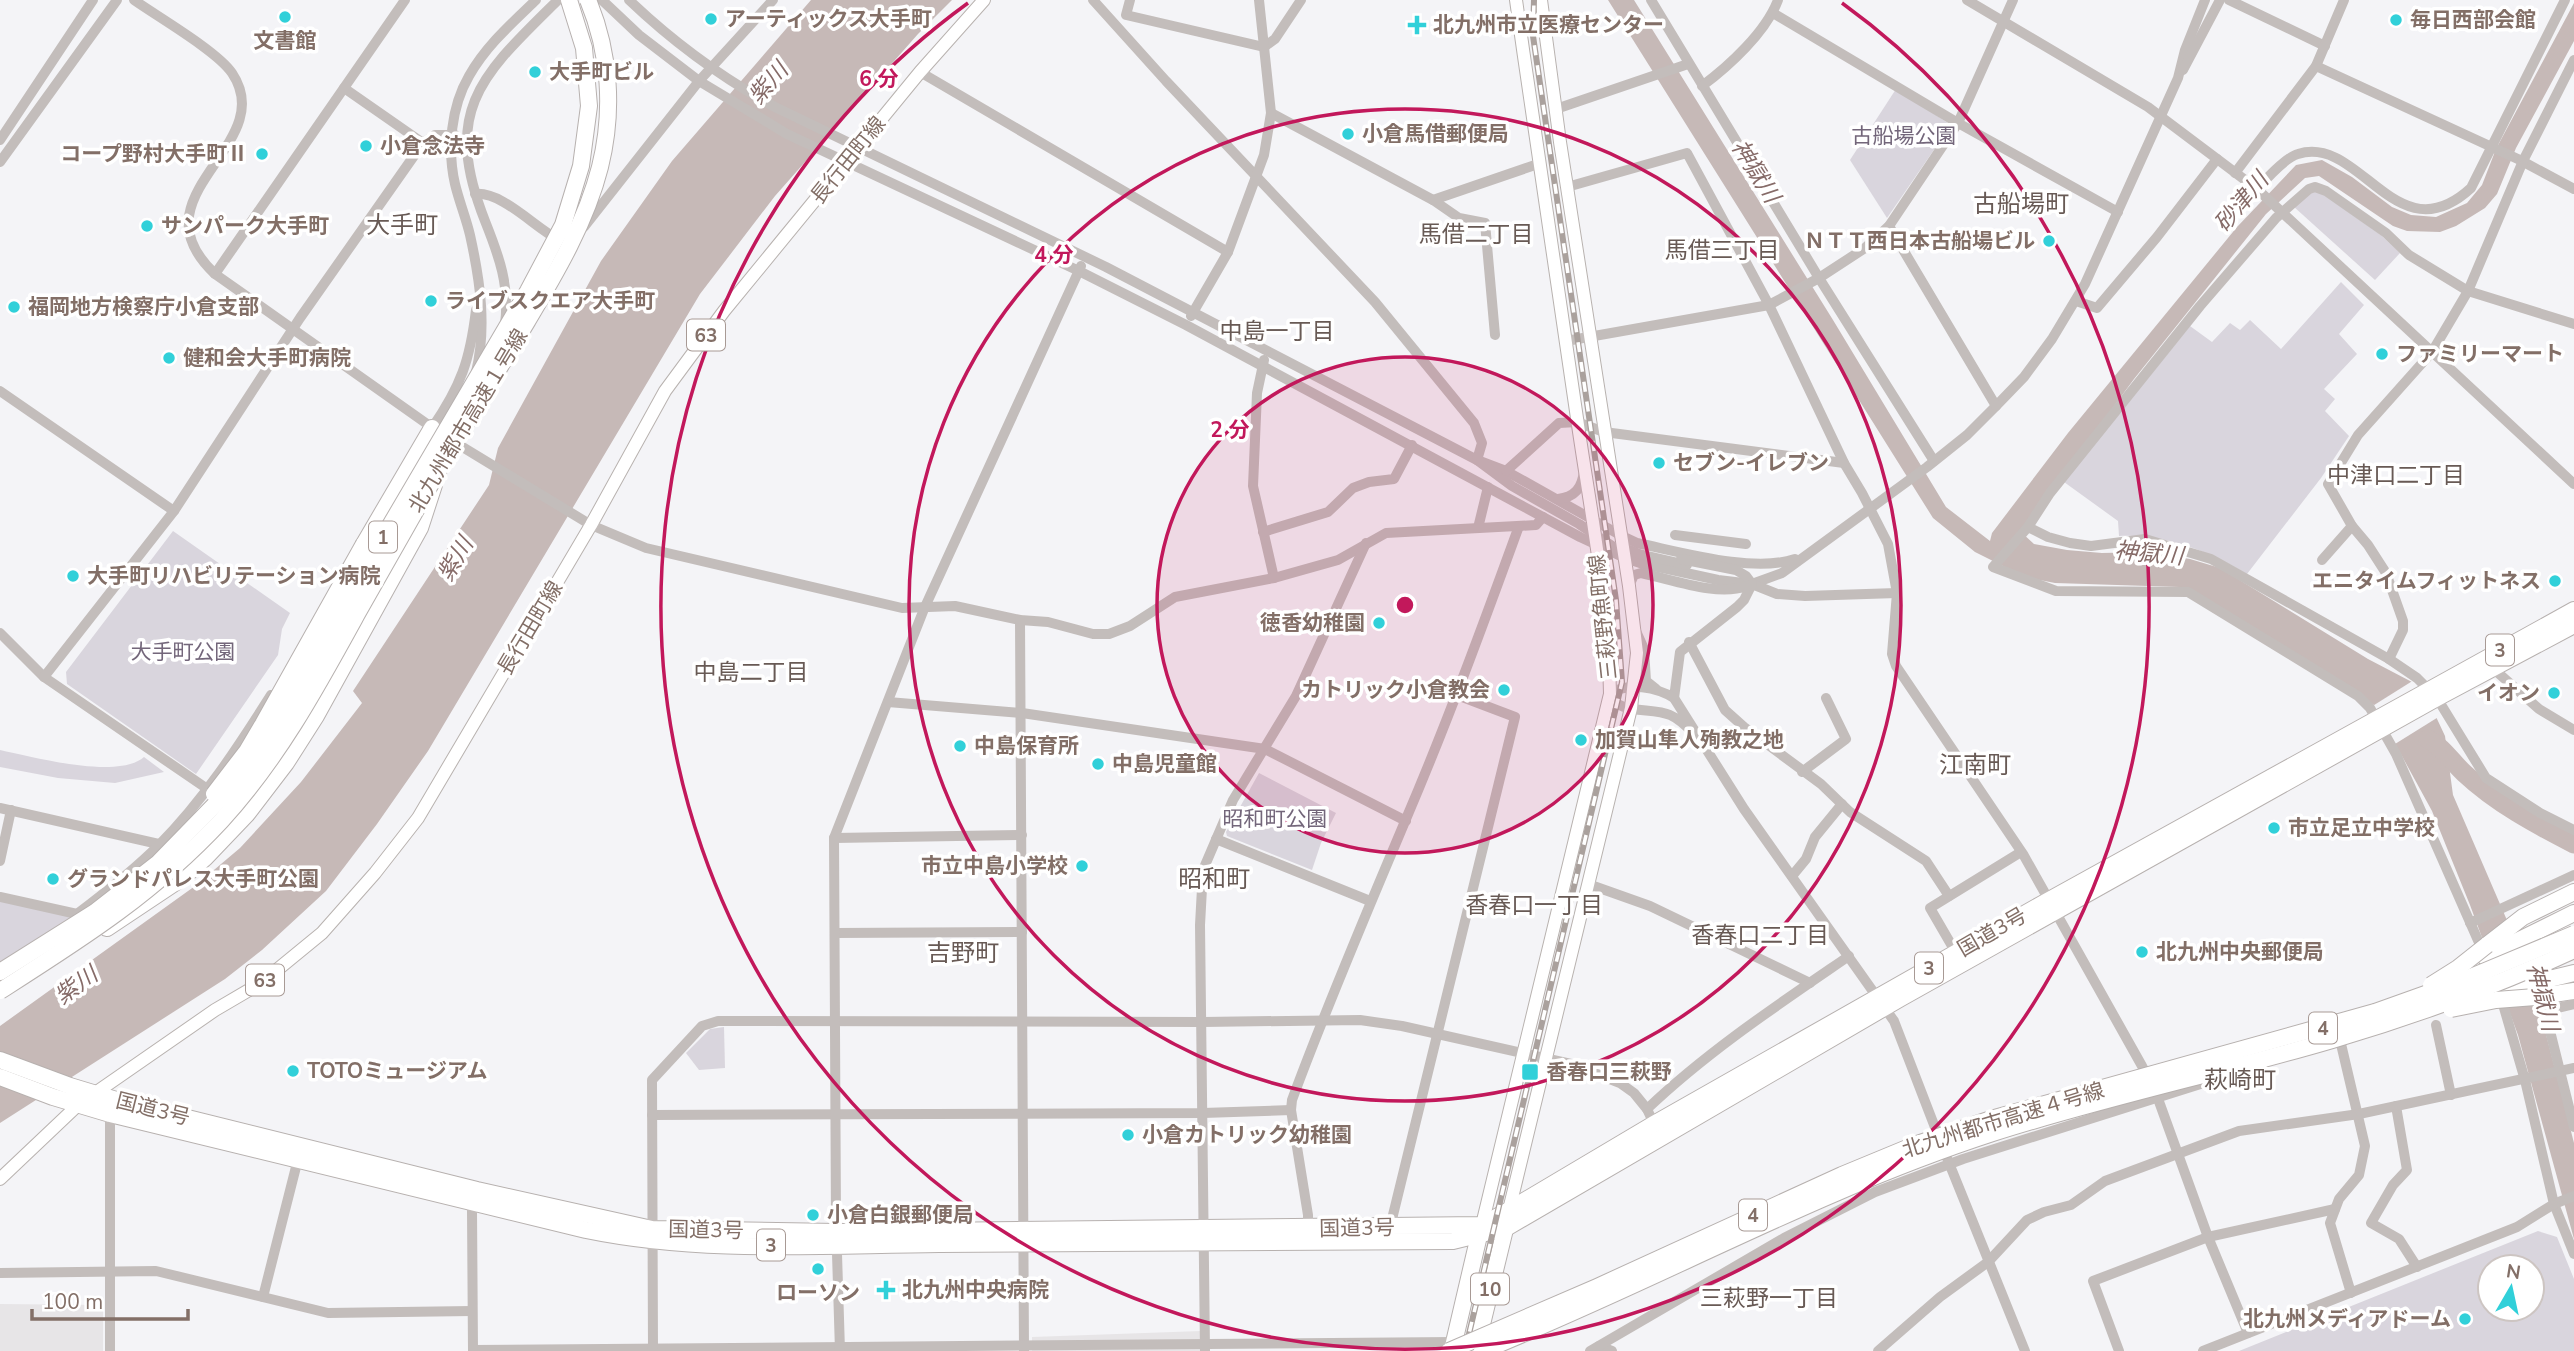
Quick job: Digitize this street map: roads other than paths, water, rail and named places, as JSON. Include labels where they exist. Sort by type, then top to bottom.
[{"type":"highway","name":"1","points":[[1,982],[158,863],[234,785],[277,726],[557,237],[581,166],[589,106],[584,48],[569,0]]},
{"type":"highway","name":"北九州都市高速１号線","points":[[1,982],[105,923],[170,872],[246,793],[289,734],[307,704],[394,547],[553,277],[582,220],[600,166],[608,116],[606,62],[588,0]]},
{"type":"highway","points":[[124,891],[183,829],[247,751],[364,544],[439,432]]},
{"type":"highway","points":[[1,982],[147,903],[182,878],[227,837],[286,763],[316,716],[420,528],[434,485]]},
{"type":"highway","name":"国道3号","points":[[1308,1235],[1392,1227],[1480,1230],[1506,1228],[1882,1002],[2488,664],[2574,610]]},
{"type":"highway","name":"国道3号","points":[[2488,664],[2574,625]]},
{"type":"highway","points":[[2375,1012],[2435,983],[2523,917],[2574,892]]},
{"type":"highway","points":[[2490,955],[2574,913]]},
{"type":"highway","name":"北九州都市高速４号線","points":[[1452,1348],[1597,1287],[1842,1175],[1917,1144],[2064,1098],[2375,1012],[2459,982],[2574,934]]},
{"type":"highway","name":"北九州都市高速４号線","points":[[1482,1351],[1922,1157],[2056,1114],[2337,1042],[2574,950]]},
{"type":"highway","points":[[2504,990],[2574,973]]},
{"type":"highway","points":[[2337,1042],[2477,1003],[2574,991]]},
{"type":"highway","name":"国道3号","points":[[0,1060],[94,1094],[476,1196],[586,1230],[652,1235],[721,1245],[837,1238],[1308,1235],[1453,1241],[1480,1230],[1650,1116],[1882,1002]]},
{"type":"highway","name":"国道3号","points":[[0,1077],[110,1114],[298,1159],[476,1196]]},
{"type":"highway","name":"10","points":[[1475,1351],[1509,1210]]},
{"type":"highway","name":"10","points":[[1452,1348],[1480,1230]]},
{"type":"main road","name":"長行田町線","points":[[0,1180],[78,1105],[215,1010],[261,983],[322,933],[348,903],[418,818],[591,525],[665,391],[724,311],[920,72],[984,0]]},
{"type":"main road","name":"三萩野魚町線","points":[[1480,1230],[1610,694],[1607,620],[1516,0]]},
{"type":"main road","name":"三萩野魚町線","points":[[1509,1210],[1631,708],[1637,653],[1541,0]]},
{"type":"street","points":[[0,141],[93,0]]},
{"type":"street","points":[[0,162],[117,0]]},
{"type":"street","points":[[134,0],[217,58],[237,82],[240,111],[234,136],[197,190],[188,220],[193,247],[202,262],[292,330],[458,445],[591,525],[646,548],[902,608],[955,606],[1020,620],[1048,622],[1093,634],[1109,634],[1129,626],[1175,597],[1274,578],[1338,560],[1386,533],[1536,525],[1543,517]]},
{"type":"street","points":[[215,274],[405,0]]},
{"type":"street","points":[[439,432],[470,391],[482,337],[478,286],[469,231],[452,168],[451,135],[460,95],[477,62],[489,46],[536,0]]},
{"type":"street","points":[[322,609],[353,629],[490,388],[503,342],[506,314],[505,276],[475,194],[468,167],[467,136],[472,110],[487,75],[499,58],[558,0]]},
{"type":"street","points":[[602,0],[639,34],[699,81],[787,134],[1079,271],[1186,325],[1543,517],[1594,532],[1622,547],[1647,545],[1749,564],[1780,564],[1801,557]]},
{"type":"street","points":[[629,0],[681,46],[727,78],[796,117],[1085,257],[1477,460],[1506,471],[1558,499],[1594,532]]},
{"type":"street","points":[[475,194],[490,195],[558,240],[567,241],[578,235],[699,81],[773,0]]},
{"type":"street","points":[[1093,0],[1256,178],[1375,302],[1474,423],[1482,443],[1477,460]]},
{"type":"street","points":[[1126,15],[1130,0]]},
{"type":"street","points":[[1186,325],[1228,252],[1264,155],[1271,113],[1259,0]]},
{"type":"street","points":[[1108,18],[1126,15],[1264,47],[1275,39],[1301,0]]},
{"type":"street","points":[[1651,0],[1931,464]]},
{"type":"street","points":[[1702,86],[1727,68],[1773,13],[1778,0]]},
{"type":"street","points":[[1967,0],[2081,66],[2160,117],[2259,190],[2574,484]]},
{"type":"street","points":[[1566,341],[1769,305],[1819,278],[1865,248],[1889,226],[1958,123],[2013,0]]},
{"type":"street","points":[[2178,78],[2185,50],[2205,0]]},
{"type":"street","points":[[1629,586],[1634,575],[1641,573],[1726,590],[1772,578],[1967,435],[2024,377],[2076,301],[2178,78],[2193,55],[2220,0]]},
{"type":"street","points":[[2228,0],[2325,46]]},
{"type":"street","points":[[2235,173],[2316,66],[2344,0]]},
{"type":"street","points":[[2259,190],[2297,154],[2325,153],[2336,156],[2393,200],[2414,208],[2430,209],[2448,203],[2471,188],[2490,146],[2566,3]]},
{"type":"street","points":[[1773,13],[1958,123],[2118,212]]},
{"type":"street","points":[[2389,659],[2403,630],[2403,621],[2386,573],[2352,526],[2328,484],[2358,435],[2432,352],[2468,291],[2522,161],[2574,60]]},
{"type":"street","points":[[1556,109],[1688,64]]},
{"type":"street","points":[[2316,66],[2522,161],[2574,189]]},
{"type":"street","points":[[920,72],[1228,252]]},
{"type":"street","points":[[344,88],[423,143]]},
{"type":"street","points":[[1271,113],[1433,200],[1459,218],[1485,223],[1495,335]]},
{"type":"street","points":[[44,677],[174,511],[292,330],[423,143],[435,135],[467,136]]},
{"type":"street","points":[[1567,187],[1687,153],[1769,305],[1844,463],[1871,508],[1888,544],[1897,593],[1892,654],[1896,666],[2021,852],[2157,1096],[2208,1237],[2248,1333]]},
{"type":"street","points":[[2076,301],[2097,308],[2157,237],[2217,159]]},
{"type":"street","points":[[1433,200],[1538,164]]},
{"type":"street","points":[[2574,324],[2468,291],[2409,255],[2386,233],[2320,188],[2309,189],[2281,210],[2200,306],[2050,493],[2028,527],[1993,567],[2056,591],[2188,593],[2358,696],[2370,708],[2381,722],[2470,923],[2490,955],[2504,990],[2554,1204],[2574,1254]]},
{"type":"street","points":[[1889,226],[1996,406]]},
{"type":"street","points":[[840,1349],[834,838],[924,609],[1085,257]]},
{"type":"street","points":[[1,982],[88,928],[138,889],[183,849],[227,803],[272,746],[295,712],[352,609],[439,432],[466,365],[478,286]]},
{"type":"street","points":[[1268,352],[1261,365],[1257,393],[1253,486],[1274,578]]},
{"type":"street","points":[[0,391],[174,511]]},
{"type":"street","points":[[1506,471],[1559,423],[1577,422],[1604,432],[1844,463]]},
{"type":"street","points":[[1264,532],[1328,512],[1353,488],[1369,482],[1394,479],[1412,445]]},
{"type":"street","points":[[1477,460],[1512,486],[1622,547],[1699,568],[1732,582],[1752,584],[1771,593],[1805,596],[1897,593]]},
{"type":"street","points":[[1558,499],[1571,496],[1578,489],[1584,468]]},
{"type":"street","points":[[1478,528],[1488,487]]},
{"type":"street","points":[[1308,1235],[1291,1110],[1292,1100],[1321,1019],[1331,1001],[1457,695],[1519,526]]},
{"type":"street","points":[[2322,560],[2352,526]]},
{"type":"street","points":[[2028,527],[2048,537],[2070,543],[2091,546],[2145,539],[2211,559],[2389,659],[2417,678],[2486,778],[2540,813],[2574,830]]},
{"type":"street","points":[[1684,552],[1681,536],[1746,544]]},
{"type":"street","points":[[1205,1348],[1200,925],[1203,870],[1233,800],[1296,696],[1366,543]]},
{"type":"street","points":[[1647,545],[1671,557],[1736,570],[1752,584]]},
{"type":"street","points":[[1674,698],[1679,652],[1737,607],[1752,584]]},
{"type":"street","points":[[322,609],[352,609]]},
{"type":"street","points":[[77,914],[123,879],[160,844],[206,788],[284,675],[322,609]]},
{"type":"street","points":[[1020,620],[1024,1349]]},
{"type":"street","points":[[1635,629],[1644,649],[1646,681],[1674,698],[1699,740],[1894,1021],[2025,1351]]},
{"type":"street","points":[[0,633],[44,677],[206,788]]},
{"type":"street","points":[[1689,642],[1726,709],[1744,727],[1821,784],[1850,812],[1926,861],[1949,896]]},
{"type":"street","points":[[2488,664],[2539,709],[2574,730]]},
{"type":"street","points":[[1657,690],[1618,688],[1610,694],[1615,704],[1673,716],[1699,740]]},
{"type":"street","points":[[1392,1227],[1436,1035],[1515,717],[1457,695]]},
{"type":"street","points":[[1802,772],[1846,739],[1826,698]]},
{"type":"street","points":[[888,702],[1022,713],[1265,749],[1406,821]]},
{"type":"street","points":[[247,732],[272,746]]},
{"type":"street","points":[[1792,876],[1806,859],[1815,837],[1842,804]]},
{"type":"street","points":[[0,861],[6,809],[183,849]]},
{"type":"street","points":[[834,838],[1022,835]]},
{"type":"street","points":[[1216,839],[1370,901]]},
{"type":"street","points":[[1959,958],[1930,908],[2021,852]]},
{"type":"street","points":[[2470,923],[2574,876]]},
{"type":"street","points":[[1588,884],[1650,906],[1810,983]]},
{"type":"street","points":[[0,897],[77,914],[88,928]]},
{"type":"street","points":[[835,933],[1022,932]]},
{"type":"street","points":[[653,1351],[652,1080],[702,1026],[718,1021],[1360,1020],[1402,1026],[1571,1064],[1620,1083],[1634,1093],[1650,1116],[1751,1023],[1849,956]]},
{"type":"street","points":[[1595,1348],[1784,1238],[1875,1192],[1949,1164],[2157,1096],[2504,990]]},
{"type":"street","points":[[2574,1004],[2545,1011],[2574,1127]]},
{"type":"street","points":[[2436,1025],[2451,1095]]},
{"type":"street","points":[[2337,1042],[2359,1114],[2365,1146],[2359,1175],[2339,1199],[2330,1223],[2350,1293]]},
{"type":"street","points":[[1878,1351],[1940,1297],[1988,1262],[2026,1220],[2071,1205],[2105,1181],[2239,1131],[2359,1114],[2574,1068]]},
{"type":"street","points":[[2396,1106],[2407,1170],[2393,1185],[2371,1223],[2399,1239],[2417,1267]]},
{"type":"street","points":[[652,1115],[1203,1113],[1291,1110]]},
{"type":"street","points":[[110,1114],[110,1351]]},
{"type":"street","points":[[263,1297],[298,1159]]},
{"type":"street","points":[[476,1196],[472,1211],[472,1351],[1452,1348]]},
{"type":"street","points":[[2203,1351],[2517,1227],[2554,1204],[2574,1196]]},
{"type":"street","points":[[2119,1351],[2093,1281],[2208,1237],[2335,1209]]},
{"type":"street","points":[[0,1273],[156,1271],[328,1313],[472,1311]]},
{"type":"street","points":[[1595,1348],[1612,1351]]},
{"type":"water","name":"紫川","points":[[811,0],[952,0],[918,34],[775,196],[700,294],[428,751],[326,891],[262,950],[225,979],[0,1123],[0,1026],[195,886],[240,848],[301,782],[362,703],[353,691],[489,485],[498,448],[601,261],[672,161]]},
{"type":"water","name":"神獄川","points":[[1608,0],[1634,0],[1946,507],[1990,541],[1992,533],[2068,433],[2237,227],[2296,165],[2322,160],[2352,177],[2392,207],[2411,215],[2436,217],[2467,203],[2482,185],[2496,149],[2574,3],[2574,41],[2516,148],[2497,194],[2485,208],[2456,226],[2440,232],[2407,231],[2393,226],[2319,176],[2305,178],[2266,214],[2134,379],[2021,532],[2034,544],[2067,550],[2102,553],[2148,552],[2190,559],[2220,568],[2368,659],[2412,682],[2431,706],[2445,736],[2453,795],[2531,976],[2574,1143],[2574,1239],[2518,1035],[2470,905],[2432,811],[2374,705],[2179,587],[2055,583],[2025,577],[1975,552],[1933,518]]},
{"type":"waterway","points":[[2428,739],[2439,746],[2464,773],[2489,794],[2530,821],[2574,844]]},
{"type":"railway","points":[[1465,1351],[1622,682],[1616,600],[1533,36],[1534,0]]},
{"type":"place","name":"文書館","points":[[285,17]]},
{"type":"place","name":"アーティックス大手町","points":[[711,19]]},
{"type":"place","name":"毎日西部会館","points":[[2396,20]]},
{"type":"place","name":"北九州市立医療センター","points":[[1417,25]]},
{"type":"place","name":"大手町ビル","points":[[535,72]]},
{"type":"place","name":"小倉馬借郵便局","points":[[1348,134]]},
{"type":"place","name":"小倉念法寺","points":[[366,146]]},
{"type":"place","name":"コープ野村大手町Ⅱ","points":[[262,154]]},
{"type":"place","name":"サンパーク大手町","points":[[147,226]]},
{"type":"place","name":"ＮＴＴ西日本古船場ビル","points":[[2049,241]]},
{"type":"place","name":"ライブスクエア大手町","points":[[431,301]]},
{"type":"place","name":"福岡地方検察庁小倉支部","points":[[14,307]]},
{"type":"place","name":"ファミリーマート","points":[[2382,354]]},
{"type":"place","name":"健和会大手町病院","points":[[169,358]]},
{"type":"place","name":"セブン-イレブン","points":[[1659,463]]},
{"type":"place","name":"大手町リハビリテーション病院","points":[[73,576]]},
{"type":"place","name":"エニタイムフィットネス","points":[[2555,581]]},
{"type":"place","name":"徳香幼稚園","points":[[1379,623]]},
{"type":"place","name":"カトリック小倉教会","points":[[1504,690]]},
{"type":"place","name":"イオン","points":[[2554,693]]},
{"type":"place","name":"加賀山隼人殉教之地","points":[[1581,740]]},
{"type":"place","name":"中島保育所","points":[[960,746]]},
{"type":"place","name":"中島児童館","points":[[1098,764]]},
{"type":"place","name":"市立足立中学校","points":[[2274,828]]},
{"type":"place","name":"市立中島小学校","points":[[1082,866]]},
{"type":"place","name":"グランドパレス大手町公園","points":[[53,879]]},
{"type":"place","name":"北九州中央郵便局","points":[[2142,952]]},
{"type":"place","name":"TOTOミュージアム","points":[[293,1071]]},
{"type":"place","name":"香春口三萩野","points":[[1530,1072]]},
{"type":"place","name":"小倉カトリック幼稚園","points":[[1128,1135]]},
{"type":"place","name":"小倉白銀郵便局","points":[[813,1215]]},
{"type":"place","name":"ローソン","points":[[818,1269]]},
{"type":"place","name":"北九州中央病院","points":[[886,1290]]},
{"type":"place","name":"北九州メディアドーム","points":[[2465,1319]]},
{"type":"district","name":"古船場町","points":[[2021,204]]},
{"type":"district","name":"大手町","points":[[402,225]]},
{"type":"district","name":"馬借二丁目","points":[[1476,234]]},
{"type":"district","name":"馬借三丁目","points":[[1722,250]]},
{"type":"district","name":"中島一丁目","points":[[1277,331]]},
{"type":"district","name":"中津口二丁目","points":[[2396,475]]},
{"type":"district","name":"中島二丁目","points":[[751,672]]},
{"type":"district","name":"江南町","points":[[1975,765]]},
{"type":"district","name":"昭和町","points":[[1214,879]]},
{"type":"district","name":"香春口一丁目","points":[[1534,905]]},
{"type":"district","name":"香春口二丁目","points":[[1760,935]]},
{"type":"district","name":"吉野町","points":[[963,953]]},
{"type":"district","name":"萩崎町","points":[[2240,1080]]},
{"type":"district","name":"三萩野一丁目","points":[[1769,1298]]},
{"type":"park label","name":"古船場公園","points":[[1904,136]]},
{"type":"park label","name":"大手町公園","points":[[183,652]]},
{"type":"park label","name":"昭和町公園","points":[[1275,819]]},
{"type":"water label","name":"砂津川","points":[[2241,202]]}]
